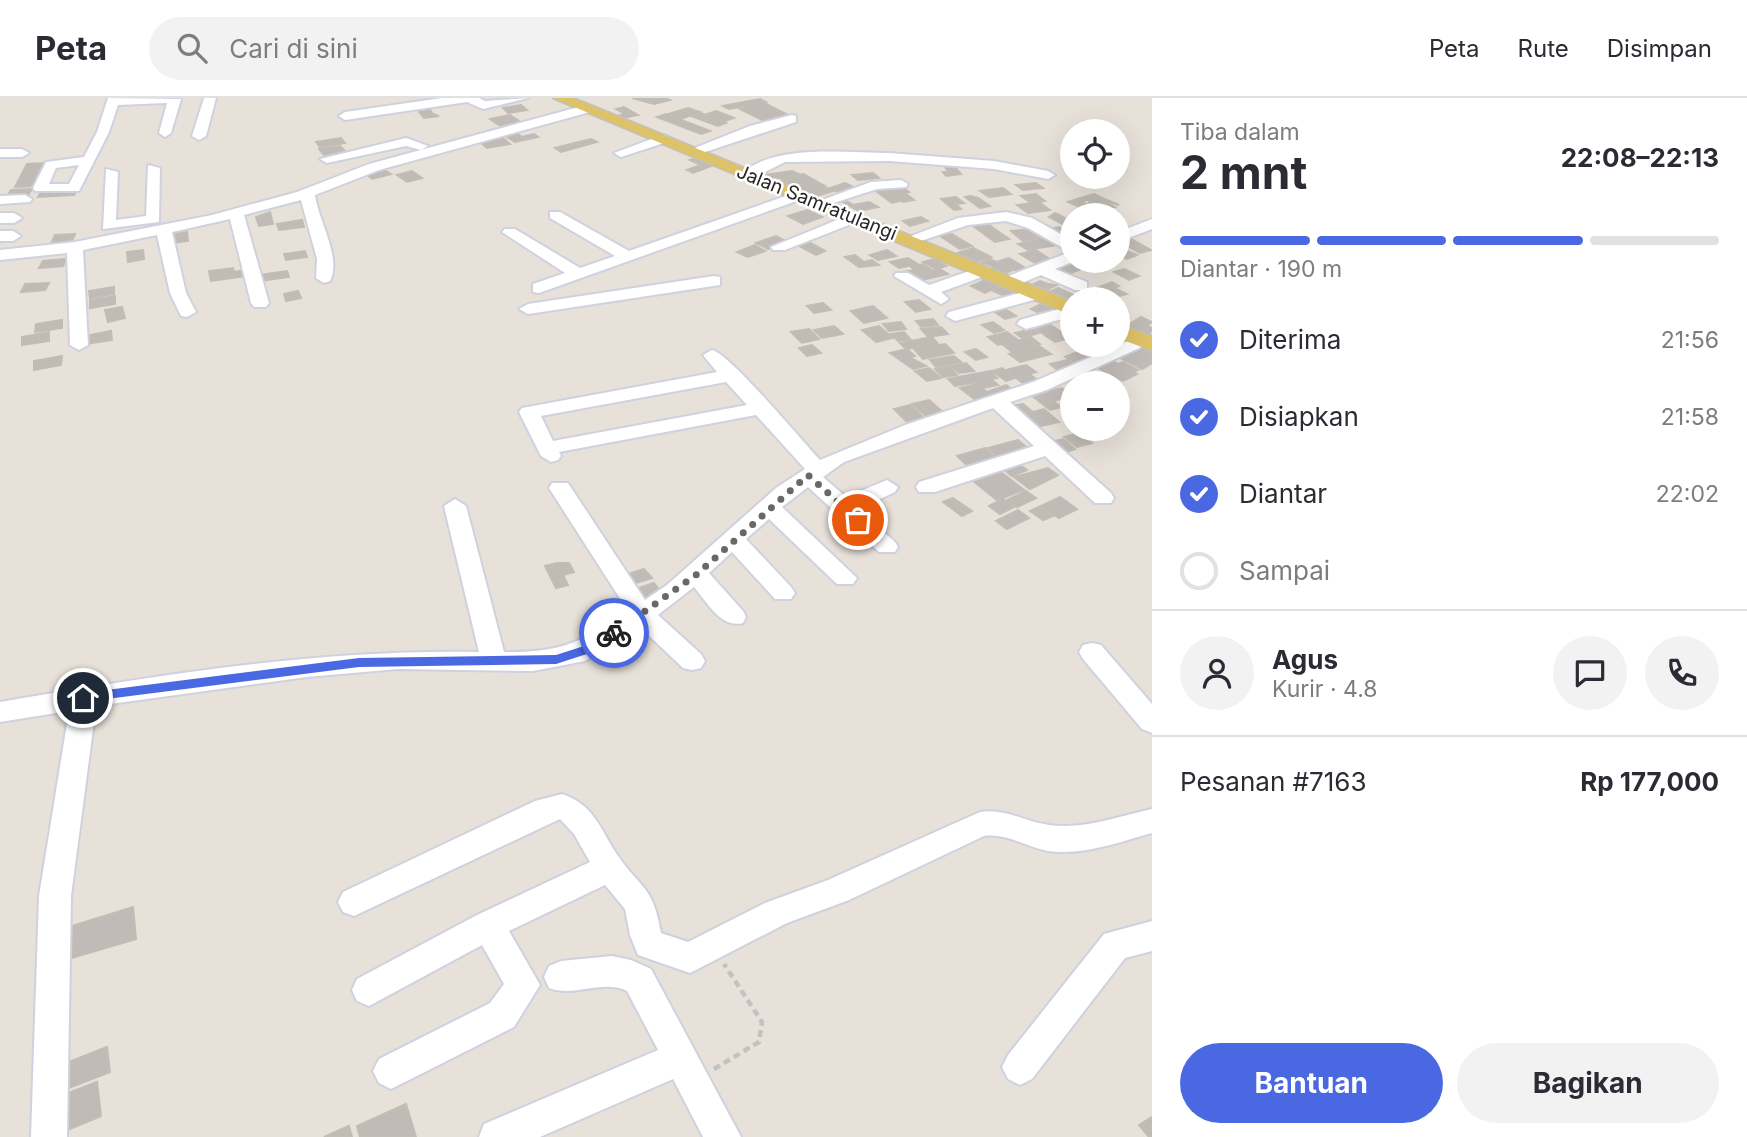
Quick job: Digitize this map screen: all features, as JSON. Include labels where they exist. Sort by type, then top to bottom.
[{"type":"main road","name":"Jalan Samratulangi","points":[[560,98],[821,203],[1060,305]]},
{"type":"main road","points":[[1130,335],[1147,342]]},
{"type":"street","points":[[199,136],[210,98]]},
{"type":"street","points":[[345,116],[469,98],[483,105],[522,98]]},
{"type":"street","points":[[88,160],[51,165],[40,185],[47,190],[74,188],[88,160],[114,100],[175,99],[165,133]]},
{"type":"street","points":[[111,172],[108,226],[164,229],[308,193],[350,174],[586,109]]},
{"type":"street","points":[[694,151],[746,133],[758,126],[792,119]]},
{"type":"street","points":[[345,137],[358,151]]},
{"type":"street","points":[[621,153],[662,139]]},
{"type":"street","points":[[327,159],[410,142],[430,153]]},
{"type":"street","points":[[0,153],[20,160],[0,168]]},
{"type":"street","points":[[750,174],[761,166],[783,158],[889,157],[995,165],[1048,175]]},
{"type":"street","points":[[0,255],[75,247],[142,227],[154,219],[153,168]]},
{"type":"street","points":[[821,203],[876,185],[901,184]]},
{"type":"street","points":[[308,193],[310,213],[325,259],[324,278]]},
{"type":"street","points":[[539,288],[800,195]]},
{"type":"street","points":[[0,201],[25,199]]},
{"type":"street","points":[[236,213],[260,303]]},
{"type":"street","points":[[555,215],[627,256]]},
{"type":"street","points":[[909,240],[962,222],[1006,217],[1021,219],[1060,241]]},
{"type":"street","points":[[779,247],[854,218]]},
{"type":"street","points":[[1130,232],[1152,224]]},
{"type":"street","points":[[164,229],[178,293],[187,312]]},
{"type":"street","points":[[510,232],[570,277],[584,303]]},
{"type":"street","points":[[75,247],[79,345]]},
{"type":"street","points":[[1009,282],[1060,261]]},
{"type":"street","points":[[1042,269],[1082,286]]},
{"type":"street","points":[[928,291],[984,271]]},
{"type":"street","points":[[902,276],[951,309],[1035,294]]},
{"type":"street","points":[[528,309],[584,303],[714,281]]},
{"type":"street","points":[[1026,324],[1060,314]]},
{"type":"street","points":[[0,712],[83,698],[359,662],[533,662],[576,654],[642,614],[696,575],[769,507],[812,472],[866,446],[997,401],[1147,342]]},
{"type":"street","points":[[712,355],[763,408],[812,472],[843,507],[887,547]]},
{"type":"street","points":[[732,375],[529,412],[549,452],[763,408]]},
{"type":"street","points":[[997,401],[1103,498]]},
{"type":"street","points":[[927,487],[1049,448]]},
{"type":"street","points":[[843,507],[887,487]]},
{"type":"street","points":[[560,488],[642,614],[692,662]]},
{"type":"street","points":[[456,506],[494,662]]},
{"type":"street","points":[[769,507],[845,578]]},
{"type":"street","points":[[734,540],[783,593]]},
{"type":"street","points":[[696,575],[734,617]]},
{"type":"street","points":[[1092,652],[1152,722]]},
{"type":"street","points":[[49,1137],[55,896],[83,698]]},
{"type":"street","points":[[354,902],[557,806],[566,807],[579,819],[609,868],[636,897],[641,908],[644,934],[649,944],[690,958],[776,912],[838,890],[980,824],[1004,821],[1050,838],[1077,838],[1152,821]]},
{"type":"street","points":[[369,990],[488,925],[609,868]]},
{"type":"street","points":[[391,1071],[502,1015],[523,985],[488,925]]},
{"type":"street","points":[[1020,1067],[1115,945],[1152,936]]},
{"type":"street","points":[[561,977],[613,973],[635,977],[647,992],[723,1137]]},
{"type":"street","points":[[497,1137],[687,1069]]},
{"type":"path","points":[[687,1069],[759,1042],[762,1022],[713,947]]},
{"type":"building","points":[[632,98],[665,98],[670,100],[654,104]]},
{"type":"building","points":[[760,99],[766,102],[729,109],[723,106]]},
{"type":"building","points":[[764,103],[790,116],[766,122],[740,109]]},
{"type":"building","points":[[521,105],[527,110],[508,113],[503,108]]},
{"type":"building","points":[[428,107],[433,114],[439,116],[424,118],[416,108]]},
{"type":"building","points":[[624,107],[638,115],[622,118],[617,116],[625,114],[616,109]]},
{"type":"building","points":[[688,108],[700,112],[681,119],[669,114]]},
{"type":"building","points":[[716,111],[734,118],[725,121],[707,114]]},
{"type":"building","points":[[700,113],[726,123],[718,126],[691,116]]},
{"type":"building","points":[[666,114],[710,131],[701,134],[657,117]]},
{"type":"building","points":[[510,115],[525,125],[505,129],[490,119]]},
{"type":"building","points":[[518,134],[522,137],[534,134],[538,137],[515,142],[507,137]]},
{"type":"building","points":[[341,138],[345,143],[320,147],[316,142]]},
{"type":"building","points":[[504,139],[510,144],[487,148],[479,141]]},
{"type":"building","points":[[591,139],[597,142],[561,152],[555,148]]},
{"type":"building","points":[[340,146],[345,151],[324,155],[319,149]]},
{"type":"building","points":[[697,158],[714,165],[693,173],[687,170],[701,165],[690,160]]},
{"type":"building","points":[[46,163],[36,186],[15,187],[27,164]]},
{"type":"building","points":[[944,166],[954,166],[961,174],[946,176],[943,172],[949,172]]},
{"type":"building","points":[[383,169],[391,174],[372,179],[365,173]]},
{"type":"building","points":[[412,171],[422,178],[407,182],[397,175]]},
{"type":"building","points":[[792,171],[799,174],[783,179],[763,175]]},
{"type":"building","points":[[873,173],[879,178],[858,180],[852,175]]},
{"type":"building","points":[[803,174],[816,181],[792,188],[779,182]]},
{"type":"building","points":[[817,182],[825,186],[802,193],[794,189]]},
{"type":"building","points":[[845,183],[857,189],[842,194],[830,188]]},
{"type":"building","points":[[1036,183],[1043,188],[1023,190],[1016,185]]},
{"type":"building","points":[[824,187],[833,191],[814,197],[806,193]]},
{"type":"building","points":[[902,187],[914,200],[903,202],[887,189]]},
{"type":"building","points":[[1003,188],[1011,194],[989,197],[980,191]]},
{"type":"building","points":[[32,189],[28,195],[7,196],[11,190]]},
{"type":"building","points":[[885,189],[900,201],[892,203],[876,191]]},
{"type":"building","points":[[77,190],[74,195],[38,197],[41,192]]},
{"type":"building","points":[[1036,194],[1045,201],[1031,203],[1021,196]]},
{"type":"building","points":[[1094,194],[1114,203],[1099,199],[1090,201],[1081,198]]},
{"type":"building","points":[[970,196],[990,206],[980,208],[965,197]]},
{"type":"building","points":[[956,197],[964,203],[956,204],[961,209],[954,210],[941,199]]},
{"type":"building","points":[[1080,198],[1086,200],[1082,202],[1084,203],[1068,202]]},
{"type":"building","points":[[1099,199],[1107,203],[1089,203]]},
{"type":"building","points":[[847,201],[853,205],[869,202],[878,207],[859,211],[843,202]]},
{"type":"building","points":[[1039,202],[1050,210],[1028,213],[1017,205]]},
{"type":"building","points":[[807,210],[822,217],[803,224],[788,216]]},
{"type":"building","points":[[270,212],[273,224],[259,226],[256,217]]},
{"type":"building","points":[[1055,213],[1060,216],[1060,223],[1049,217]]},
{"type":"building","points":[[921,217],[928,221],[910,226],[903,221]]},
{"type":"building","points":[[302,220],[304,227],[279,230],[277,224]]},
{"type":"building","points":[[982,220],[1009,239],[995,242],[969,223]]},
{"type":"building","points":[[1060,228],[1060,238],[1047,230]]},
{"type":"building","points":[[1028,229],[1040,238],[1023,241],[1011,231]]},
{"type":"building","points":[[187,232],[188,241],[173,243],[172,234]]},
{"type":"building","points":[[75,234],[70,245],[50,246],[55,235]]},
{"type":"building","points":[[952,234],[972,246],[960,249],[940,236]]},
{"type":"building","points":[[776,236],[787,242],[768,249],[756,243]]},
{"type":"building","points":[[1047,238],[1057,245],[1028,250],[1018,244]]},
{"type":"building","points":[[1130,239],[1151,250],[1140,253],[1130,248]]},
{"type":"building","points":[[809,242],[825,251],[816,255],[799,246]]},
{"type":"building","points":[[755,245],[765,251],[748,257],[737,252]]},
{"type":"building","points":[[973,248],[991,257],[976,262],[958,253]]},
{"type":"building","points":[[143,250],[144,259],[128,262],[127,252]]},
{"type":"building","points":[[887,250],[896,256],[878,260],[870,255]]},
{"type":"building","points":[[1036,250],[1051,260],[1035,263],[1020,254]]},
{"type":"building","points":[[305,251],[307,257],[286,260],[284,254]]},
{"type":"building","points":[[855,255],[864,262],[872,260],[879,265],[859,267],[845,257]]},
{"type":"building","points":[[908,258],[918,264],[899,268],[890,262]]},
{"type":"building","points":[[1009,258],[1027,269],[1017,271],[999,261]]},
{"type":"building","points":[[66,259],[63,266],[39,268],[43,261]]},
{"type":"building","points":[[934,259],[946,266],[936,269],[923,262]]},
{"type":"building","points":[[990,259],[1013,270],[999,276],[976,265]]},
{"type":"building","points":[[923,264],[932,270],[907,275],[902,272],[915,270],[911,267]]},
{"type":"building","points":[[1060,265],[1060,273],[1071,273],[1064,276],[1049,269]]},
{"type":"building","points":[[233,268],[234,272],[245,270],[247,276],[211,281],[209,271]]},
{"type":"building","points":[[940,269],[948,274],[922,280],[915,275]]},
{"type":"building","points":[[287,271],[289,277],[261,281],[259,275]]},
{"type":"building","points":[[1130,272],[1139,276],[1129,280],[1116,273]]},
{"type":"building","points":[[985,280],[999,286],[985,293],[971,286]]},
{"type":"building","points":[[1040,281],[1057,285],[1042,292],[1029,286]]},
{"type":"building","points":[[1112,282],[1119,286],[1116,287],[1099,287]]},
{"type":"building","points":[[49,283],[45,290],[21,292],[25,284]]},
{"type":"building","points":[[1005,285],[1023,294],[1012,299],[993,291]]},
{"type":"building","points":[[114,287],[114,294],[90,298],[89,291]]},
{"type":"building","points":[[1060,289],[1060,300],[1046,293]]},
{"type":"building","points":[[298,291],[301,298],[286,301],[284,294]]},
{"type":"building","points":[[115,296],[115,304],[90,308],[90,300]]},
{"type":"building","points":[[919,300],[930,309],[916,312],[905,302]]},
{"type":"building","points":[[823,303],[831,310],[814,313],[807,306]]},
{"type":"building","points":[[1041,304],[1059,313],[1049,318],[1031,309]]},
{"type":"building","points":[[873,306],[887,318],[864,323],[851,311]]},
{"type":"building","points":[[122,307],[125,318],[108,322],[105,310]]},
{"type":"building","points":[[1002,307],[1016,316],[1005,319],[992,310]]},
{"type":"building","points":[[1141,317],[1152,322],[1147,326],[1152,328],[1149,336],[1130,328],[1130,324]]},
{"type":"building","points":[[933,319],[938,325],[921,327],[916,321]]},
{"type":"building","points":[[62,320],[62,328],[35,332],[36,324]]},
{"type":"building","points":[[901,322],[906,329],[889,331],[883,324]]},
{"type":"building","points":[[993,322],[1004,330],[994,333],[982,325]]},
{"type":"building","points":[[1049,324],[1060,331],[1045,335],[1034,328]]},
{"type":"building","points":[[834,326],[843,334],[822,338],[814,330]]},
{"type":"building","points":[[879,326],[893,338],[876,342],[862,330]]},
{"type":"building","points":[[941,327],[948,334],[928,337],[921,329]]},
{"type":"building","points":[[809,329],[819,339],[802,343],[791,332]]},
{"type":"building","points":[[1032,329],[1039,333],[1022,338],[1015,333]]},
{"type":"building","points":[[111,331],[112,340],[85,344],[85,336]]},
{"type":"building","points":[[49,332],[49,341],[22,345],[22,337]]},
{"type":"building","points":[[904,332],[910,339],[898,341],[891,334]]},
{"type":"building","points":[[1007,332],[1018,340],[998,345],[988,337]]},
{"type":"building","points":[[1060,332],[1060,341],[1055,342],[1046,336]]},
{"type":"building","points":[[932,337],[938,344],[906,349],[900,343]]},
{"type":"building","points":[[1031,337],[1040,344],[1012,352],[1003,345]]},
{"type":"building","points":[[945,344],[954,353],[923,359],[914,349]]},
{"type":"building","points":[[812,345],[821,353],[807,356],[799,348]]},
{"type":"building","points":[[1039,346],[1051,354],[1020,362],[1009,354]]},
{"type":"building","points":[[1139,346],[1152,353],[1152,363],[1142,369],[1118,357],[1130,357],[1130,351]]},
{"type":"building","points":[[907,349],[915,356],[909,357],[926,366],[913,369],[890,353]]},
{"type":"building","points":[[976,349],[987,357],[976,360],[965,352]]},
{"type":"building","points":[[62,356],[61,365],[34,370],[34,361]]},
{"type":"building","points":[[954,356],[961,362],[936,367],[930,360]]},
{"type":"building","points":[[1065,357],[1101,358],[1081,366]]},
{"type":"building","points":[[1067,360],[1078,367],[1060,372],[1050,364]]},
{"type":"building","points":[[1112,361],[1118,364],[1123,362],[1138,370],[1133,372],[1137,374],[1130,378],[1130,371],[1104,371],[1098,368]]},
{"type":"building","points":[[966,363],[974,371],[959,373],[951,366]]},
{"type":"building","points":[[1026,365],[1036,372],[1029,374],[1042,383],[1028,387],[1006,370]]},
{"type":"building","points":[[949,366],[957,375],[943,377],[935,369]]},
{"type":"building","points":[[929,368],[941,378],[927,381],[915,371]]},
{"type":"building","points":[[1002,368],[1015,378],[1006,381],[992,371]]},
{"type":"building","points":[[990,371],[997,378],[991,379],[998,385],[983,388],[977,382],[955,386],[948,379]]},
{"type":"building","points":[[976,384],[987,392],[1006,385],[1018,393],[982,405],[960,388]]},
{"type":"building","points":[[1060,388],[1060,399],[1053,401],[1060,407],[1050,410],[1031,395]]},
{"type":"building","points":[[929,400],[944,413],[927,417],[912,404]]},
{"type":"building","points":[[1023,404],[1033,412],[1044,409],[1059,422],[1037,427],[1011,406]]},
{"type":"building","points":[[910,405],[924,418],[907,422],[894,409]]},
{"type":"building","points":[[1018,440],[1032,452],[1001,460],[988,448]]},
{"type":"building","points":[[1054,441],[1065,441],[1075,449],[1067,452]]},
{"type":"building","points":[[1069,441],[1092,443],[1077,447]]},
{"type":"building","points":[[985,448],[1000,462],[971,469],[957,456]]},
{"type":"building","points":[[1017,463],[1027,470],[1012,476],[1002,468]]},
{"type":"building","points":[[1048,468],[1058,475],[1030,489],[1014,477]]},
{"type":"building","points":[[998,470],[1024,490],[997,500],[972,480]]},
{"type":"building","points":[[1026,491],[1036,498],[1017,507],[1007,500]]},
{"type":"building","points":[[1060,497],[1077,509],[1059,518],[1041,506]]},
{"type":"building","points":[[953,498],[972,511],[962,516],[943,502]]},
{"type":"building","points":[[1003,499],[1014,507],[1000,514],[989,506]]},
{"type":"building","points":[[1039,507],[1053,516],[1043,520],[1030,511]]},
{"type":"building","points":[[1018,510],[1029,518],[1007,529],[996,521]]},
{"type":"building","points":[[569,563],[574,572],[563,575],[568,585],[556,588],[545,566]]},
{"type":"building","points":[[644,569],[652,578],[629,585],[622,576]]},
{"type":"building","points":[[654,583],[665,597],[641,605],[630,591]]},
{"type":"building","points":[[133,907],[136,939],[72,958],[72,926]]},
{"type":"building","points":[[107,1047],[110,1072],[66,1089],[64,1064]]},
{"type":"building","points":[[97,1082],[101,1116],[53,1136],[50,1100]]},
{"type":"building","points":[[406,1104],[416,1137],[360,1137],[357,1126]]},
{"type":"building","points":[[1152,1117],[1152,1137],[1149,1137],[1139,1125]]},
{"type":"building","points":[[349,1126],[352,1137],[324,1137]]},
{"type":"way so far","points":[[614,633],[696,575],[784,493],[808,475],[858,520]]},
{"type":"route","points":[[83,698],[359,662],[556,660],[589,649],[614,633]]}]
